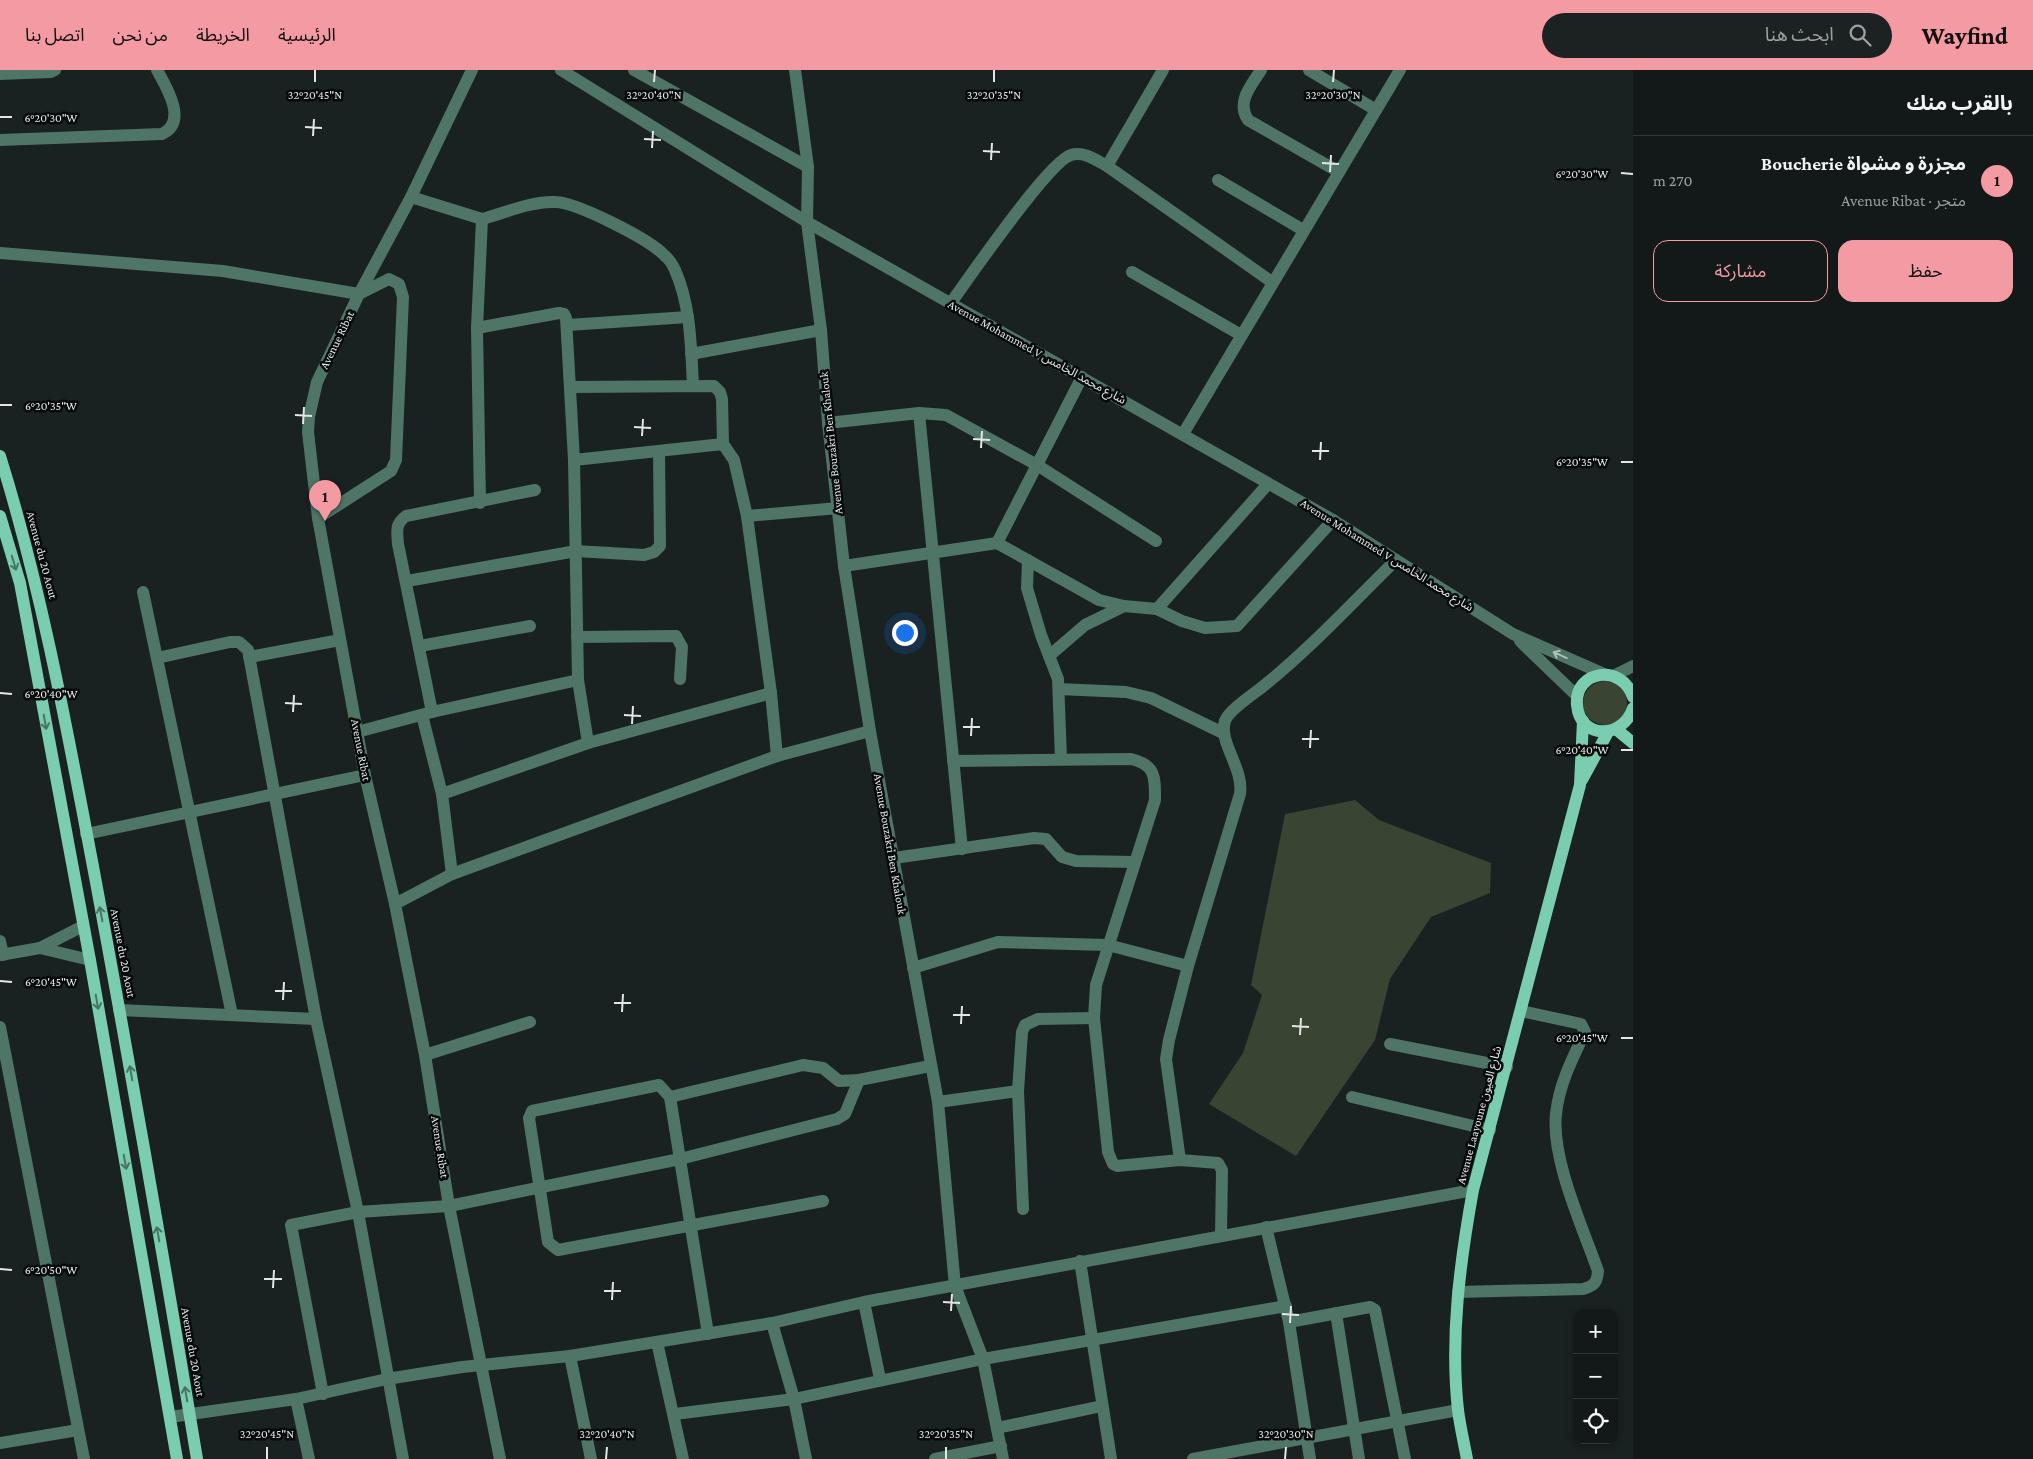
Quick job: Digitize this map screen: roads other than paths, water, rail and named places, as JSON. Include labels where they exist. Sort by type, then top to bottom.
[{"type":"main road","name":"Avenue du 20 Aout","points":[[0,456],[32,565],[86,834],[120,1010],[197,1459]]},
{"type":"main road","points":[[0,516],[20,583],[82,926],[90,960],[177,1459]]},
{"type":"main road","points":[[1633,697],[1629,687],[1609,675],[1587,681],[1578,696],[1578,713],[1590,727],[1612,731],[1633,743]]},
{"type":"main road","points":[[1580,785],[1612,731],[1630,718],[1633,708]]},
{"type":"main road","points":[[1580,785],[1583,721]]},
{"type":"main road","name":"Avenue Laayoune شارع العيون","points":[[1467,1459],[1458,1410],[1458,1292],[1463,1243],[1473,1190],[1580,785]]},
{"type":"street","points":[[0,74],[51,72],[56,70]]},
{"type":"street","points":[[0,140],[162,134],[171,130],[175,124],[170,94],[158,70]]},
{"type":"street","name":"Avenue Ribat","points":[[472,70],[411,197],[359,294],[317,382],[308,417],[308,432],[318,518],[365,775],[395,904],[425,1055],[449,1206],[500,1459]]},
{"type":"street","name":"Avenue Mohammed V شارع محمد الخامس","points":[[561,70],[807,222],[1333,520],[1513,634]]},
{"type":"street","points":[[634,70],[808,167]]},
{"type":"street","name":"Avenue Bouzakri Ben Khalouk","points":[[794,70],[808,167],[807,222],[821,330],[828,423],[844,566],[870,731],[938,1102],[955,1286],[983,1359],[1003,1459]]},
{"type":"street","points":[[1107,166],[1163,70]]},
{"type":"street","points":[[1261,70],[1243,101],[1242,108],[1248,120],[1339,172]]},
{"type":"street","points":[[1310,70],[1376,110]]},
{"type":"street","points":[[1183,434],[1400,70]]},
{"type":"street","points":[[950,304],[1047,173],[1070,155],[1082,153],[1107,166],[1272,282]]},
{"type":"street","points":[[1218,180],[1303,230]]},
{"type":"street","points":[[411,197],[482,219],[545,202],[558,202],[578,206],[648,244],[664,255],[675,270],[688,317],[693,386]]},
{"type":"street","points":[[480,503],[477,328],[482,219]]},
{"type":"street","points":[[0,253],[223,271],[359,294],[389,279],[399,284],[403,291],[396,460],[392,471],[318,518]]},
{"type":"street","points":[[1132,272],[1241,335]]},
{"type":"street","points":[[477,328],[558,313],[564,314],[568,325],[574,460],[578,680],[588,743]]},
{"type":"street","points":[[568,325],[688,317]]},
{"type":"street","points":[[691,354],[821,330]]},
{"type":"street","points":[[997,543],[1082,377]]},
{"type":"street","points":[[571,387],[714,386],[720,392],[722,398],[723,444],[734,460],[747,516],[771,693],[777,756]]},
{"type":"street","points":[[828,423],[919,413],[946,415],[1037,465],[1156,541]]},
{"type":"street","points":[[919,413],[962,849]]},
{"type":"street","points":[[574,460],[723,444]]},
{"type":"street","points":[[407,581],[576,551],[644,554],[654,552],[660,546],[659,451]]},
{"type":"street","points":[[1157,609],[1268,484]]},
{"type":"street","points":[[452,874],[442,794],[427,714],[420,646],[398,544],[397,528],[399,521],[406,516],[480,503],[535,490]]},
{"type":"street","points":[[747,516],[838,508]]},
{"type":"street","points":[[844,566],[997,543],[1099,600],[1124,606],[1157,609],[1195,626],[1222,628],[1236,626],[1333,520]]},
{"type":"street","points":[[1028,560],[1027,588],[1048,656],[1058,678],[1061,759]]},
{"type":"street","points":[[1180,1160],[1166,1059],[1188,966],[1240,794],[1242,782],[1223,733],[1225,720],[1242,702],[1282,671],[1396,560]]},
{"type":"street","points":[[143,592],[232,1015]]},
{"type":"street","points":[[1048,656],[1084,625],[1124,606]]},
{"type":"street","points":[[420,646],[530,626]]},
{"type":"street","points":[[1513,634],[1609,675],[1633,666]]},
{"type":"street","points":[[1513,634],[1578,696]]},
{"type":"street","points":[[577,637],[676,636],[682,647],[680,679]]},
{"type":"street","points":[[249,657],[340,640]]},
{"type":"street","points":[[157,658],[230,642],[244,645],[249,657],[316,1019],[358,1212],[403,1459]]},
{"type":"street","points":[[357,732],[578,680]]},
{"type":"street","points":[[1059,689],[1126,692],[1151,698],[1223,733]]},
{"type":"street","points":[[442,794],[588,743],[771,693]]},
{"type":"street","points":[[395,904],[452,874],[777,756],[870,731]]},
{"type":"street","points":[[953,761],[1132,759],[1147,764],[1152,770],[1155,800],[1096,985],[1094,1018],[1108,1152],[1113,1164],[1132,1166],[1180,1160],[1218,1163],[1222,1170],[1221,1236]]},
{"type":"street","points":[[86,834],[365,775]]},
{"type":"street","points":[[894,858],[1034,838],[1046,839],[1062,857],[1076,861],[1135,862]]},
{"type":"street","points":[[0,940],[1,955],[40,948],[82,926]]},
{"type":"street","points":[[913,968],[998,942],[1108,945],[1188,966]]},
{"type":"street","points":[[40,948],[90,960]]},
{"type":"street","points":[[120,1010],[316,1019]]},
{"type":"street","points":[[1458,1292],[1583,1289],[1592,1287],[1598,1280],[1598,1271],[1559,1159],[1555,1136],[1559,1094],[1566,1072],[1585,1032],[1584,1027],[1581,1024],[1521,1011]]},
{"type":"street","points":[[1023,1209],[1018,1091],[1022,1032],[1025,1025],[1038,1019],[1094,1018]]},
{"type":"street","points":[[425,1055],[530,1022]]},
{"type":"street","points":[[0,1027],[84,1459]]},
{"type":"street","points":[[1390,1044],[1507,1067]]},
{"type":"street","points":[[670,1096],[802,1065],[823,1068],[839,1081],[860,1080],[930,1066]]},
{"type":"street","points":[[323,1394],[291,1225],[358,1212],[449,1206],[538,1186],[680,1159],[837,1119],[845,1114],[860,1080]]},
{"type":"street","points":[[708,1334],[692,1226],[670,1096],[659,1085],[532,1111],[529,1118],[548,1242],[558,1250],[692,1226],[824,1201]]},
{"type":"street","points":[[938,1102],[1018,1091]]},
{"type":"street","points":[[1352,1097],[1490,1130]]},
{"type":"street","points":[[170,1418],[296,1399],[387,1379],[480,1365],[570,1356],[772,1323],[864,1302],[1473,1190]]},
{"type":"street","points":[[1266,1227],[1286,1306],[1310,1459]]},
{"type":"street","points":[[1080,1262],[1111,1459]]},
{"type":"street","points":[[864,1302],[880,1379]]},
{"type":"street","points":[[674,1414],[794,1399],[880,1379],[983,1359],[1092,1342],[1286,1306]]},
{"type":"street","points":[[1289,1322],[1370,1307],[1375,1310],[1405,1459]]},
{"type":"street","points":[[1336,1313],[1359,1459]]},
{"type":"street","points":[[772,1323],[794,1399],[806,1459]]},
{"type":"street","points":[[656,1342],[683,1459]]},
{"type":"street","points":[[570,1356],[591,1459]]},
{"type":"street","points":[[296,1399],[309,1459]]},
{"type":"street","points":[[997,1428],[1102,1406]]},
{"type":"street","points":[[1193,1459],[1458,1410]]},
{"type":"street","points":[[0,1443],[78,1430]]},
{"type":"street","points":[[935,1459],[1001,1446]]},
{"type":"place","name":"مجزرة و مشواة Boucherie","points":[[325,521]]}]
